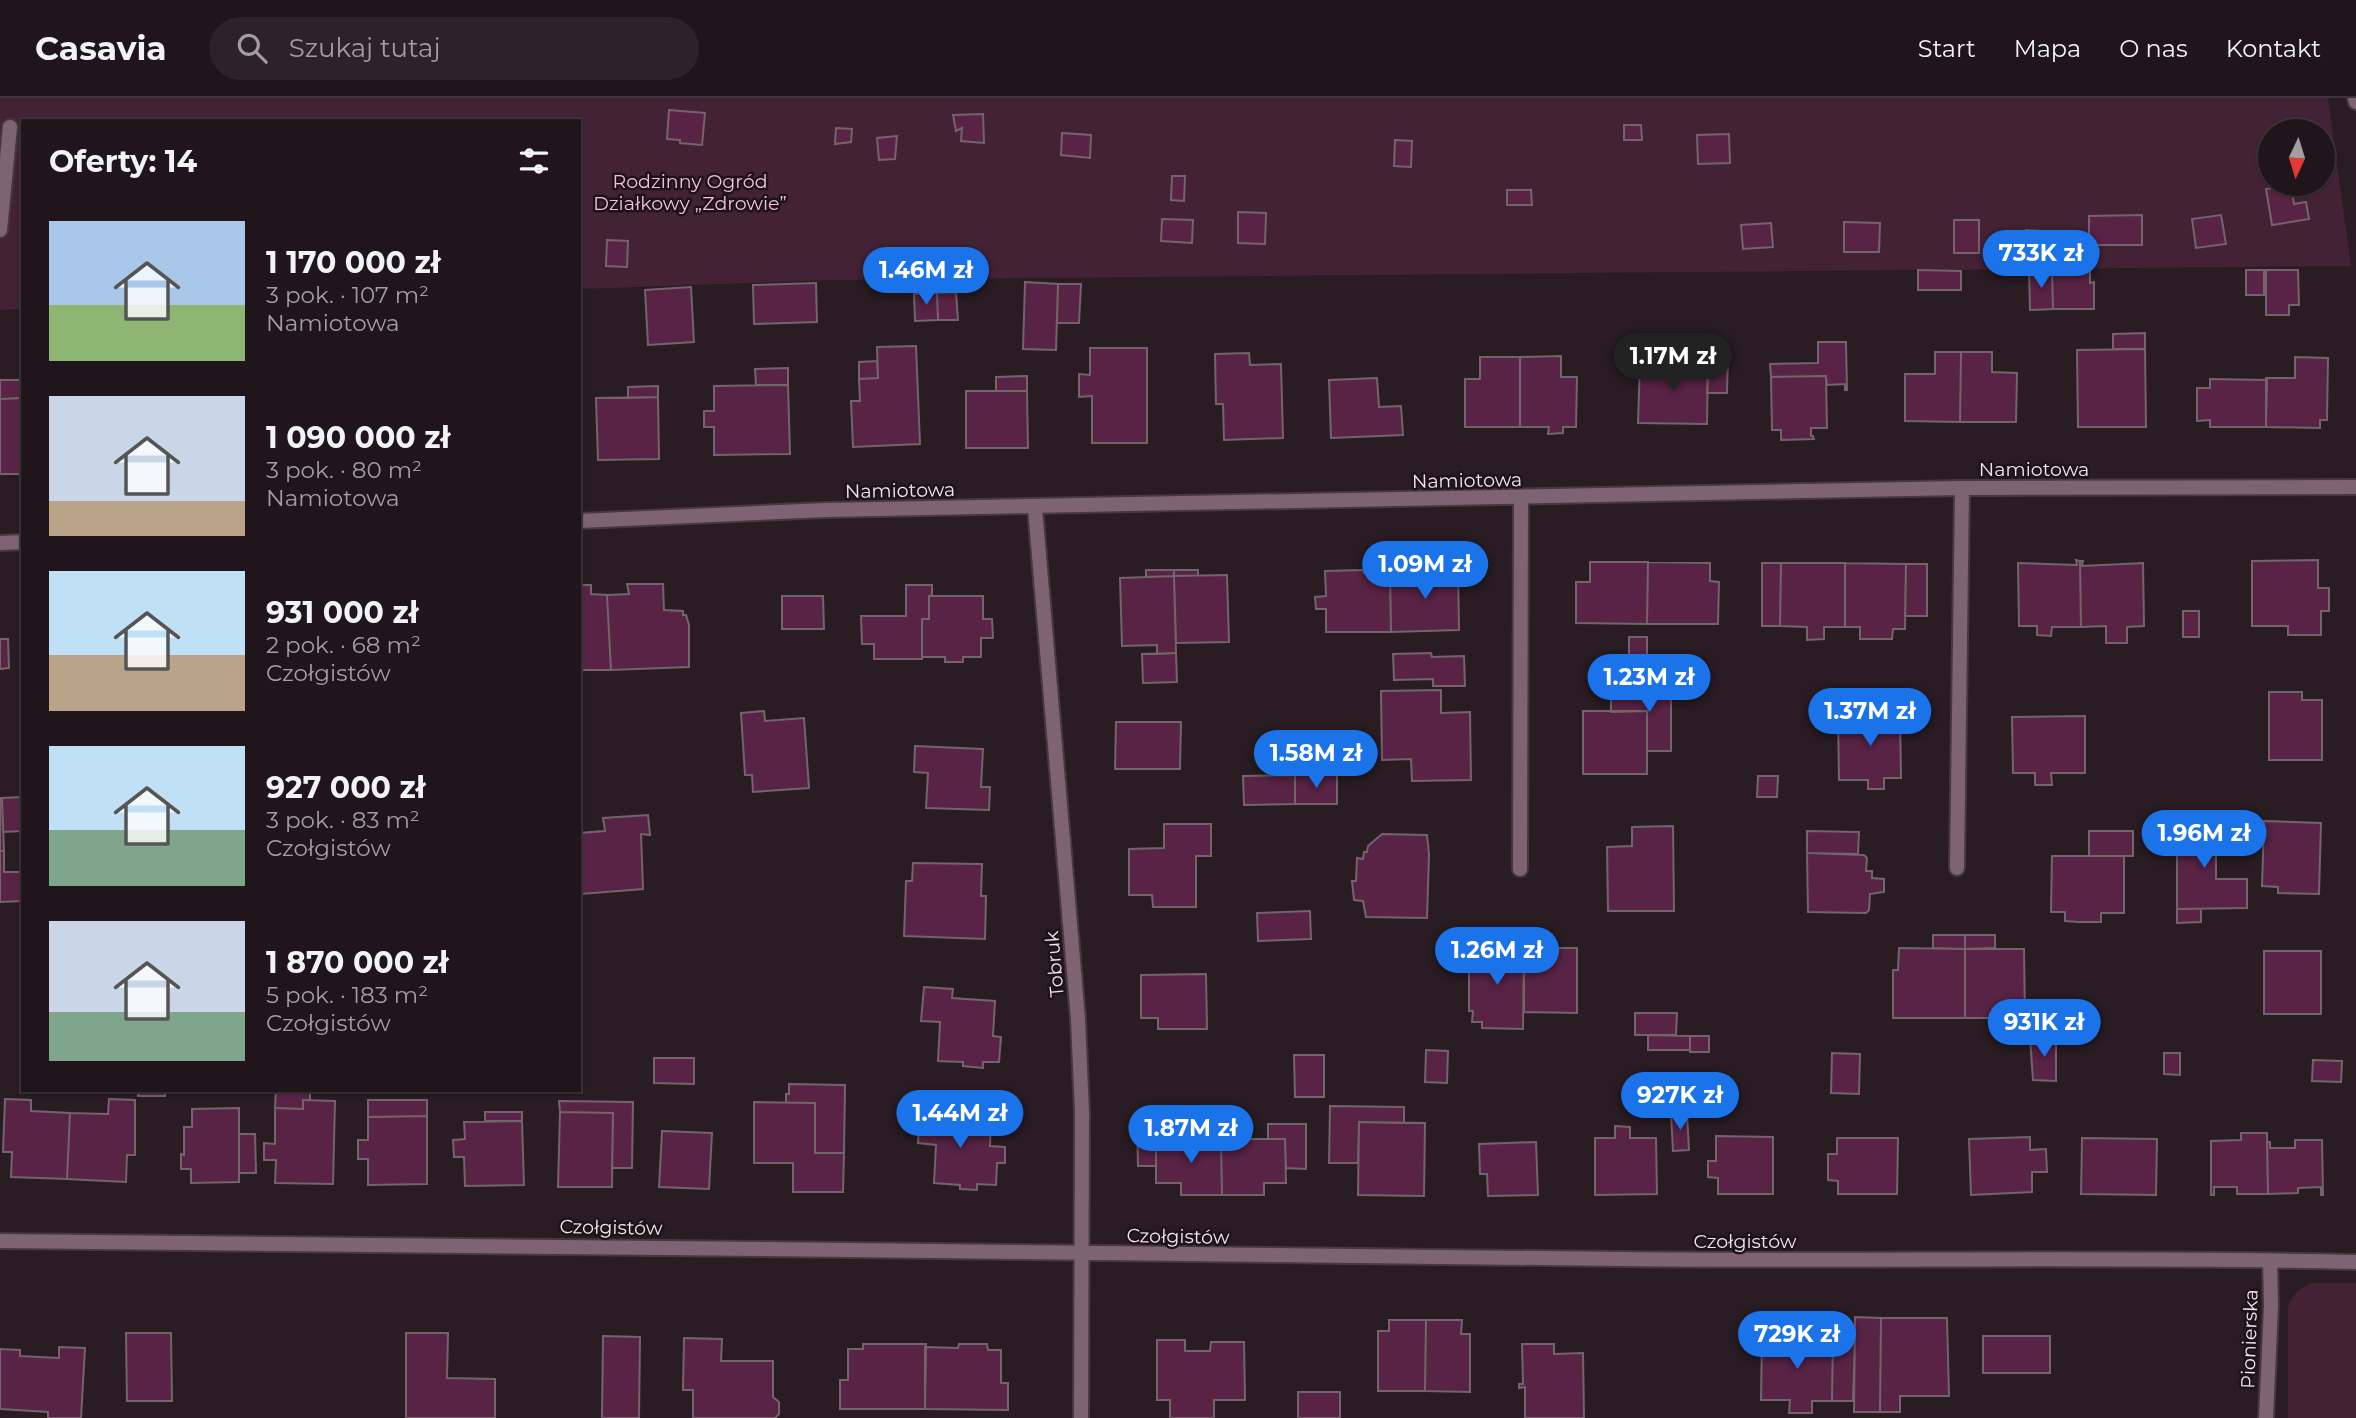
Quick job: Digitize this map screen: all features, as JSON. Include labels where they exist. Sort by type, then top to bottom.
[{"type":"street","points":[[0,230],[10,127]]},
{"type":"street","name":"Namiotowa","points":[[581,521],[826,510],[1521,499],[1962,488],[2356,487]]},
{"type":"street","points":[[1957,869],[1962,488]]},
{"type":"street","points":[[1520,869],[1521,499]]},
{"type":"street","name":"Tobruk","points":[[1035,508],[1078,1019],[1082,1113],[1081,1418]]},
{"type":"street","points":[[0,543],[21,542]]},
{"type":"street","name":"Czołgistów","points":[[0,1241],[576,1245],[1670,1260],[2356,1262]]},
{"type":"street","name":"Pionierska","points":[[2266,1418],[2271,1306],[2270,1262]]},
{"type":"green space","name":"Rodzinny Ogród Działkowy „Zdrowie”","points":[[0,98],[2328,98],[2331,119],[2258,119],[2258,196],[2335,196],[2335,149],[2351,266],[831,280],[581,289],[581,119],[21,119],[21,309],[0,310]]},
{"type":"green space","points":[[2313,1283],[2356,1283],[2356,1418],[2288,1418],[2288,1307],[2298,1291]]},
{"type":"building","points":[[669,110],[705,113],[702,145],[667,139]]},
{"type":"building","points":[[983,114],[984,143],[961,141],[962,128],[956,131],[953,115]]},
{"type":"building","points":[[1624,125],[1641,125],[1642,140],[1624,140]]},
{"type":"building","points":[[836,128],[852,129],[851,142],[835,144]]},
{"type":"building","points":[[1062,133],[1091,135],[1090,158],[1061,155]]},
{"type":"building","points":[[1729,134],[1730,163],[1698,164],[1697,135]]},
{"type":"building","points":[[897,136],[895,159],[879,160],[877,138]]},
{"type":"building","points":[[1395,140],[1412,141],[1411,167],[1394,166]]},
{"type":"building","points":[[1172,176],[1185,176],[1184,201],[1171,200]]},
{"type":"building","points":[[1507,190],[1531,190],[1532,205],[1507,205]]},
{"type":"building","points":[[2267,196],[2293,196],[2294,204],[2306,202],[2309,219],[2272,225]]},
{"type":"building","points":[[1238,212],[1266,213],[1265,244],[1238,243]]},
{"type":"building","points":[[2142,215],[2142,245],[2089,245],[2089,216]]},
{"type":"building","points":[[2221,215],[2226,244],[2196,248],[2192,219]]},
{"type":"building","points":[[1162,219],[1193,220],[1192,243],[1161,241]]},
{"type":"building","points":[[1954,220],[1979,220],[1979,253],[1954,253]]},
{"type":"building","points":[[1844,222],[1880,223],[1879,252],[1844,252]]},
{"type":"building","points":[[1771,223],[1773,247],[1743,249],[1741,225]]},
{"type":"building","points":[[2026,230],[2042,231],[2041,259],[2025,258]]},
{"type":"building","points":[[607,240],[628,241],[627,267],[606,266]]},
{"type":"building","points":[[1918,270],[1961,271],[1961,290],[1918,290]]},
{"type":"building","points":[[2029,270],[2052,270],[2053,309],[2030,310]]},
{"type":"building","points":[[2246,270],[2264,270],[2264,295],[2246,295]]},
{"type":"building","points":[[2266,270],[2298,270],[2299,305],[2289,305],[2289,315],[2266,315]]},
{"type":"building","points":[[2090,272],[2090,283],[2094,282],[2094,309],[2053,309],[2052,273]]},
{"type":"building","points":[[1025,282],[1058,284],[1056,350],[1023,349]]},
{"type":"building","points":[[816,283],[817,322],[754,324],[753,285]]},
{"type":"building","points":[[1058,284],[1081,284],[1079,323],[1057,323]]},
{"type":"building","points":[[691,287],[694,342],[648,345],[645,290]]},
{"type":"building","points":[[956,292],[958,320],[938,320],[937,293]]},
{"type":"building","points":[[937,293],[938,320],[915,321],[914,294]]},
{"type":"building","points":[[2145,333],[2145,349],[2113,349],[2113,334]]},
{"type":"building","points":[[1818,342],[1846,342],[1847,390],[1845,384],[1827,385],[1826,376],[1771,377],[1770,364],[1818,363]]},
{"type":"building","points":[[916,346],[920,444],[853,447],[851,401],[860,401],[859,379],[878,378],[877,347]]},
{"type":"building","points":[[1090,348],[1147,348],[1147,443],[1092,443],[1092,396],[1079,397],[1079,374],[1090,375]]},
{"type":"building","points":[[2145,349],[2146,427],[2078,427],[2077,350]]},
{"type":"building","points":[[1693,352],[1728,353],[1727,393],[1707,393],[1708,363],[1693,363]]},
{"type":"building","points":[[1935,352],[1961,352],[1960,422],[1905,421],[1905,374],[1935,374]]},
{"type":"building","points":[[1961,352],[1992,352],[1992,372],[2017,373],[2016,422],[1960,422]]},
{"type":"building","points":[[1249,353],[1250,365],[1281,364],[1283,438],[1224,440],[1223,404],[1216,404],[1215,354]]},
{"type":"building","points":[[1561,356],[1561,377],[1577,377],[1576,427],[1563,427],[1563,433],[1548,434],[1549,427],[1520,427],[1520,357]]},
{"type":"building","points":[[1480,357],[1520,357],[1520,427],[1465,427],[1465,379],[1480,379]]},
{"type":"building","points":[[2295,357],[2328,358],[2327,420],[2320,420],[2320,428],[2266,427],[2266,378],[2295,378]]},
{"type":"building","points":[[877,361],[878,378],[859,379],[859,362]]},
{"type":"building","points":[[1640,362],[1708,363],[1707,424],[1638,423]]},
{"type":"building","points":[[788,368],[788,385],[756,385],[755,369]]},
{"type":"building","points":[[1027,376],[1027,391],[996,391],[996,377]]},
{"type":"building","points":[[1826,376],[1827,428],[1811,428],[1811,436],[1814,439],[1781,440],[1781,430],[1772,430],[1771,377]]},
{"type":"building","points":[[1377,378],[1379,407],[1401,406],[1403,435],[1331,438],[1329,380]]},
{"type":"building","points":[[2210,379],[2267,380],[2266,427],[2210,427],[2210,420],[2197,421],[2197,388],[2210,388]]},
{"type":"building","points":[[0,380],[21,380],[21,398],[0,399]]},
{"type":"building","points":[[788,385],[790,454],[714,455],[714,427],[704,427],[704,411],[714,411],[714,386]]},
{"type":"building","points":[[658,386],[658,397],[628,398],[628,387]]},
{"type":"building","points":[[966,391],[1027,391],[1028,448],[966,448]]},
{"type":"building","points":[[658,397],[659,459],[598,460],[596,398]]},
{"type":"building","points":[[21,398],[21,474],[0,474],[0,399]]},
{"type":"building","points":[[2076,560],[2080,561],[2081,627],[2052,627],[2051,636],[2037,635],[2037,626],[2019,626],[2018,563],[2077,565]]},
{"type":"building","points":[[2318,560],[2318,588],[2329,588],[2329,611],[2321,611],[2321,635],[2288,635],[2288,626],[2252,626],[2252,561]]},
{"type":"building","points":[[2080,561],[2083,561],[2082,566],[2143,563],[2144,626],[2127,627],[2127,643],[2106,643],[2106,626],[2081,627]]},
{"type":"building","points":[[1590,562],[1648,562],[1647,624],[1576,623],[1576,582],[1590,582]]},
{"type":"building","points":[[1648,562],[1710,563],[1710,581],[1719,582],[1718,624],[1647,624]]},
{"type":"building","points":[[1762,563],[1781,563],[1780,626],[1762,626]]},
{"type":"building","points":[[1781,563],[1845,563],[1845,627],[1824,627],[1824,639],[1807,640],[1807,627],[1780,626]]},
{"type":"building","points":[[1845,563],[1906,564],[1905,629],[1893,629],[1892,639],[1860,639],[1860,627],[1845,627]]},
{"type":"building","points":[[1906,564],[1927,564],[1927,616],[1905,616]]},
{"type":"building","points":[[1458,568],[1459,630],[1391,632],[1390,573],[1416,573],[1415,569]]},
{"type":"building","points":[[1146,570],[1174,570],[1174,576],[1146,577]]},
{"type":"building","points":[[1174,570],[1198,570],[1198,576],[1174,576]]},
{"type":"building","points":[[1363,570],[1364,573],[1390,573],[1391,632],[1326,632],[1326,609],[1316,609],[1315,597],[1326,596],[1325,571]]},
{"type":"building","points":[[1227,575],[1229,642],[1176,643],[1174,576]]},
{"type":"building","points":[[1174,576],[1176,653],[1157,654],[1157,645],[1122,646],[1120,578]]},
{"type":"building","points":[[627,584],[663,584],[664,610],[683,611],[683,615],[686,615],[689,625],[689,667],[611,670],[607,595],[629,594]]},
{"type":"building","points":[[581,585],[591,585],[591,594],[607,595],[611,670],[581,670]]},
{"type":"building","points":[[906,585],[932,585],[929,619],[922,619],[922,659],[874,659],[874,644],[862,644],[861,616],[906,616]]},
{"type":"building","points":[[782,596],[823,596],[824,629],[782,629]]},
{"type":"building","points":[[929,596],[983,596],[983,619],[992,619],[993,638],[981,638],[981,657],[963,657],[963,662],[945,662],[945,657],[922,657],[922,619],[929,619]]},
{"type":"building","points":[[2183,611],[2199,611],[2199,637],[2183,637]]},
{"type":"building","points":[[1629,637],[1647,637],[1647,661],[1629,661]]},
{"type":"building","points":[[0,639],[8,639],[9,668],[0,669]]},
{"type":"building","points":[[1176,653],[1177,682],[1143,683],[1142,654]]},
{"type":"building","points":[[1431,653],[1432,657],[1464,656],[1465,686],[1433,686],[1433,679],[1394,680],[1393,654]]},
{"type":"building","points":[[1441,690],[1441,713],[1470,712],[1471,780],[1412,781],[1411,759],[1382,760],[1381,691]]},
{"type":"building","points":[[1611,690],[1671,690],[1671,751],[1647,751],[1647,711],[1611,712]]},
{"type":"building","points":[[1829,692],[1879,692],[1880,713],[1838,714],[1838,723],[1830,724]]},
{"type":"building","points":[[2269,692],[2302,692],[2302,700],[2322,700],[2322,760],[2269,760]]},
{"type":"building","points":[[764,711],[765,721],[804,718],[809,788],[753,792],[752,775],[745,775],[741,713]]},
{"type":"building","points":[[1583,711],[1647,711],[1647,774],[1583,774]]},
{"type":"building","points":[[1900,713],[1901,778],[1884,778],[1884,789],[1868,789],[1868,780],[1839,780],[1838,714]]},
{"type":"building","points":[[2085,716],[2085,773],[2051,773],[2052,785],[2035,785],[2035,773],[2013,773],[2012,717]]},
{"type":"building","points":[[1116,722],[1181,722],[1180,769],[1115,769]]},
{"type":"building","points":[[915,746],[983,749],[981,787],[990,787],[989,810],[926,808],[928,773],[914,772]]},
{"type":"building","points":[[1295,775],[1295,804],[1244,805],[1243,776]]},
{"type":"building","points":[[1295,775],[1337,775],[1337,804],[1295,804]]},
{"type":"building","points":[[1758,776],[1778,776],[1777,797],[1757,797]]},
{"type":"building","points":[[21,797],[21,831],[3,832],[2,798]]},
{"type":"building","points":[[2,798],[4,851],[0,851]]},
{"type":"building","points":[[648,815],[650,835],[641,834],[643,889],[581,894],[581,833],[605,831],[603,818]]},
{"type":"building","points":[[2177,818],[2216,818],[2216,879],[2247,879],[2247,908],[2177,909]]},
{"type":"building","points":[[2264,821],[2321,823],[2319,894],[2278,893],[2278,887],[2262,886]]},
{"type":"building","points":[[1164,824],[1211,824],[1211,856],[1196,856],[1196,907],[1153,907],[1152,895],[1129,895],[1129,849],[1164,848]]},
{"type":"building","points":[[1673,826],[1674,911],[1608,911],[1607,847],[1632,846],[1632,827]]},
{"type":"building","points":[[1807,831],[1859,832],[1858,854],[1807,853]]},
{"type":"building","points":[[2089,831],[2133,831],[2133,856],[2089,856]]},
{"type":"building","points":[[1382,834],[1427,835],[1427,918],[1366,917],[1363,901],[1354,900],[1352,881],[1356,881],[1357,858],[1363,859],[1368,846]]},
{"type":"building","points":[[0,851],[4,851],[4,872],[21,872],[21,901],[0,902]]},
{"type":"building","points":[[1807,853],[1864,855],[1867,858],[1866,871],[1872,871],[1872,878],[1884,879],[1884,892],[1870,894],[1869,910],[1866,913],[1808,912]]},
{"type":"building","points":[[2052,856],[2124,856],[2124,913],[2101,913],[2101,922],[2078,922],[2065,921],[2065,912],[2051,912]]},
{"type":"building","points":[[913,863],[982,864],[981,896],[986,896],[985,939],[904,936],[906,881],[912,881]]},
{"type":"building","points":[[2177,909],[2201,909],[2201,922],[2177,923]]},
{"type":"building","points":[[1310,911],[1311,939],[1258,941],[1257,913]]},
{"type":"building","points":[[1933,935],[1965,935],[1965,949],[1933,948]]},
{"type":"building","points":[[1965,935],[1995,935],[1995,948],[1965,949]]},
{"type":"building","points":[[1469,947],[1524,948],[1523,1029],[1482,1028],[1482,1022],[1472,1022],[1473,1011],[1469,1011]]},
{"type":"building","points":[[1524,948],[1577,948],[1577,1013],[1524,1012]]},
{"type":"building","points":[[1899,948],[1965,949],[1965,1018],[1893,1018],[1893,970],[1898,970]]},
{"type":"building","points":[[1965,949],[2024,949],[2025,1018],[1965,1018]]},
{"type":"building","points":[[2264,951],[2321,951],[2321,1014],[2264,1014]]},
{"type":"building","points":[[1206,974],[1207,1029],[1158,1029],[1158,1018],[1141,1018],[1141,975]]},
{"type":"building","points":[[924,987],[953,989],[952,998],[995,1001],[993,1036],[1001,1037],[999,1062],[983,1062],[983,1068],[963,1066],[963,1062],[938,1061],[940,1022],[921,1021]]},
{"type":"building","points":[[1635,1013],[1677,1013],[1676,1035],[1635,1035]]},
{"type":"building","points":[[1648,1035],[1690,1036],[1690,1050],[1648,1050]]},
{"type":"building","points":[[1690,1036],[1709,1036],[1709,1052],[1690,1052]]},
{"type":"building","points":[[2030,1038],[2056,1039],[2056,1081],[2033,1080]]},
{"type":"building","points":[[1426,1050],[1448,1051],[1447,1083],[1425,1082]]},
{"type":"building","points":[[1832,1053],[1860,1054],[1859,1094],[1831,1093]]},
{"type":"building","points":[[2164,1053],[2180,1053],[2180,1075],[2164,1074]]},
{"type":"building","points":[[1294,1055],[1324,1055],[1324,1097],[1295,1097]]},
{"type":"building","points":[[654,1058],[694,1058],[694,1084],[654,1083]]},
{"type":"building","points":[[2313,1060],[2342,1061],[2341,1082],[2312,1081]]},
{"type":"building","points":[[789,1084],[845,1085],[844,1153],[815,1153],[815,1103],[786,1103]]},
{"type":"building","points":[[138,1092],[165,1092],[165,1096],[138,1096]]},
{"type":"building","points":[[276,1092],[310,1092],[310,1100],[303,1100],[303,1109],[275,1108]]},
{"type":"building","points":[[5,1099],[31,1100],[31,1111],[70,1113],[67,1179],[11,1177],[12,1152],[3,1152]]},
{"type":"building","points":[[109,1099],[135,1100],[135,1155],[127,1155],[126,1182],[67,1179],[70,1113],[108,1114]]},
{"type":"building","points":[[303,1100],[335,1101],[333,1184],[275,1183],[276,1160],[264,1160],[264,1143],[275,1144],[275,1108],[303,1109]]},
{"type":"building","points":[[368,1100],[427,1100],[427,1116],[368,1117]]},
{"type":"building","points":[[559,1101],[633,1102],[632,1168],[612,1168],[613,1113],[560,1112]]},
{"type":"building","points":[[754,1102],[815,1103],[815,1153],[844,1153],[843,1192],[793,1192],[793,1163],[754,1163]]},
{"type":"building","points":[[1330,1106],[1404,1107],[1404,1123],[1359,1122],[1358,1163],[1329,1163]]},
{"type":"building","points":[[239,1108],[239,1182],[191,1183],[191,1169],[181,1169],[181,1154],[184,1155],[184,1127],[192,1127],[192,1109]]},
{"type":"building","points":[[920,1108],[948,1110],[948,1120],[991,1123],[990,1146],[1005,1147],[1005,1163],[997,1163],[996,1185],[977,1184],[977,1190],[960,1189],[960,1185],[934,1183],[936,1145],[918,1143]]},
{"type":"building","points":[[485,1112],[522,1112],[522,1121],[485,1121]]},
{"type":"building","points":[[560,1112],[613,1113],[612,1187],[558,1187]]},
{"type":"building","points":[[1687,1114],[1689,1150],[1673,1151],[1671,1115]]},
{"type":"building","points":[[427,1116],[427,1184],[368,1185],[368,1159],[358,1159],[358,1140],[368,1140],[368,1117]]},
{"type":"building","points":[[522,1121],[524,1185],[465,1186],[464,1157],[454,1157],[453,1140],[465,1139],[464,1122]]},
{"type":"building","points":[[1359,1122],[1425,1123],[1424,1196],[1358,1195]]},
{"type":"building","points":[[1137,1123],[1172,1123],[1172,1139],[1156,1140],[1156,1166],[1138,1166]]},
{"type":"building","points":[[1268,1124],[1306,1124],[1306,1169],[1286,1168],[1285,1139],[1268,1139]]},
{"type":"building","points":[[1615,1126],[1630,1127],[1630,1138],[1656,1138],[1657,1194],[1595,1195],[1595,1138],[1615,1138]]},
{"type":"building","points":[[662,1131],[712,1133],[709,1189],[659,1187]]},
{"type":"building","points":[[2241,1133],[2267,1133],[2268,1194],[2237,1194],[2237,1187],[2214,1187],[2214,1195],[2211,1195],[2211,1141],[2241,1140]]},
{"type":"building","points":[[239,1134],[255,1134],[256,1173],[239,1173]]},
{"type":"building","points":[[1716,1136],[1773,1137],[1773,1194],[1718,1194],[1718,1178],[1708,1177],[1708,1161],[1716,1161]]},
{"type":"building","points":[[2030,1137],[2030,1150],[2046,1149],[2047,1172],[2032,1172],[2032,1192],[1971,1195],[1969,1139]]},
{"type":"building","points":[[1837,1138],[1898,1138],[1897,1194],[1838,1194],[1838,1181],[1828,1180],[1828,1154],[1837,1154]]},
{"type":"building","points":[[2082,1138],[2157,1139],[2156,1195],[2081,1194]]},
{"type":"building","points":[[1221,1139],[1222,1195],[1181,1195],[1181,1183],[1156,1183],[1156,1140]]},
{"type":"building","points":[[1221,1139],[1285,1139],[1286,1183],[1264,1183],[1264,1195],[1222,1195]]},
{"type":"building","points":[[2295,1140],[2322,1140],[2323,1195],[2321,1187],[2298,1188],[2298,1193],[2268,1194],[2267,1142],[2270,1142],[2270,1148],[2295,1148]]},
{"type":"building","points":[[1536,1142],[1538,1195],[1488,1196],[1487,1174],[1480,1174],[1479,1144]]},
{"type":"building","points":[[1855,1317],[1881,1318],[1880,1412],[1854,1412]]},
{"type":"building","points":[[1881,1318],[1947,1318],[1949,1396],[1900,1396],[1900,1412],[1880,1412]]},
{"type":"building","points":[[1389,1320],[1426,1320],[1425,1391],[1378,1391],[1378,1331],[1389,1331]]},
{"type":"building","points":[[1426,1320],[1462,1320],[1461,1334],[1470,1334],[1470,1392],[1425,1391]]},
{"type":"building","points":[[126,1333],[171,1333],[172,1401],[127,1401]]},
{"type":"building","points":[[406,1333],[448,1333],[447,1378],[495,1379],[495,1418],[406,1418]]},
{"type":"building","points":[[603,1336],[640,1337],[639,1418],[602,1418]]},
{"type":"building","points":[[1983,1336],[2050,1336],[2050,1373],[1983,1373]]},
{"type":"building","points":[[1762,1337],[1833,1337],[1832,1401],[1812,1401],[1812,1413],[1789,1413],[1790,1400],[1761,1400]]},
{"type":"building","points":[[1833,1337],[1855,1338],[1853,1401],[1832,1401]]},
{"type":"building","points":[[684,1338],[722,1339],[721,1361],[773,1361],[773,1397],[779,1402],[779,1414],[775,1418],[693,1418],[693,1390],[683,1390]]},
{"type":"building","points":[[1157,1340],[1185,1340],[1185,1351],[1210,1351],[1211,1342],[1244,1342],[1245,1400],[1214,1400],[1214,1418],[1170,1418],[1170,1400],[1157,1400]]},
{"type":"building","points":[[863,1344],[926,1344],[925,1409],[840,1409],[840,1380],[848,1380],[848,1349],[863,1349]]},
{"type":"building","points":[[959,1344],[987,1344],[988,1350],[1001,1350],[1001,1383],[1008,1383],[1008,1410],[925,1409],[925,1347],[958,1348]]},
{"type":"building","points":[[1522,1344],[1554,1344],[1554,1354],[1583,1353],[1584,1418],[1525,1418],[1525,1387],[1519,1388],[1519,1384],[1523,1384]]},
{"type":"building","points":[[59,1347],[85,1348],[81,1418],[48,1418],[48,1412],[0,1409],[0,1349],[20,1350],[20,1356],[59,1358]]},
{"type":"building","points":[[1298,1392],[1340,1392],[1340,1418],[1298,1418]]}]
